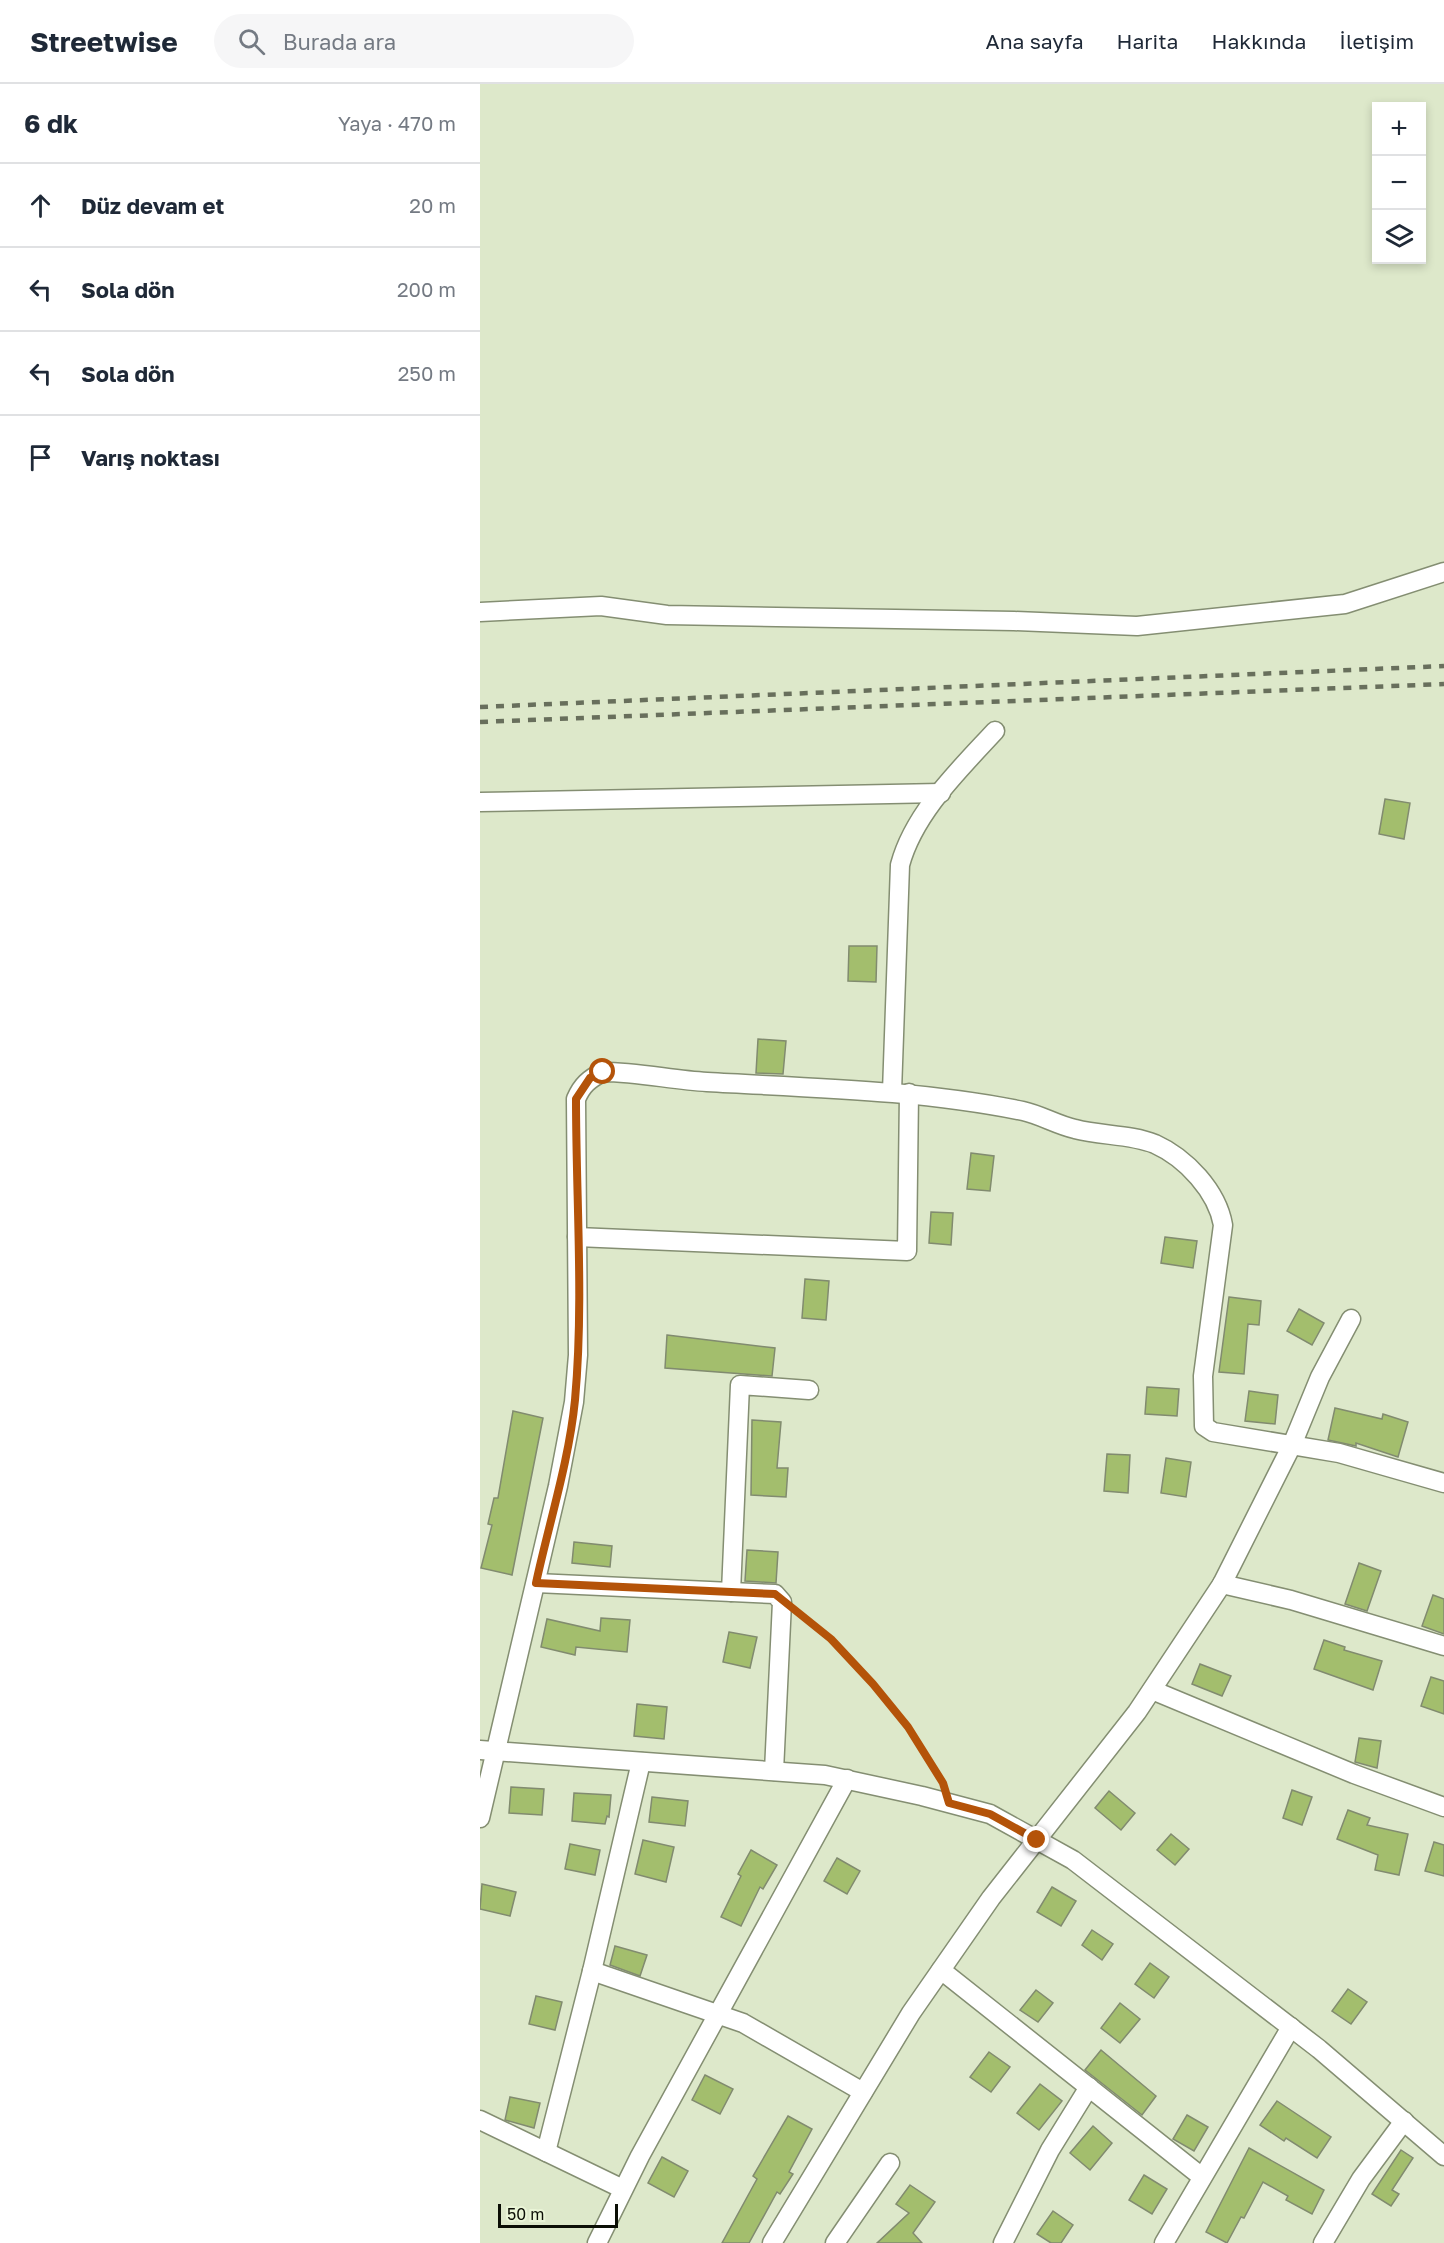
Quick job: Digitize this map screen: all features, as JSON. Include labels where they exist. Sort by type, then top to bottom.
[{"type":"street","points":[[480,612],[601,606],[667,615],[1002,621],[1137,626],[1345,604],[1444,572]]},
{"type":"street","points":[[577,1237],[906,1251],[900,1093],[900,865],[906,843],[941,793],[995,731]]},
{"type":"street","points":[[480,802],[941,793]]},
{"type":"street","points":[[480,1818],[488,1751],[536,1583],[570,1433],[578,1356],[576,1099],[580,1089],[597,1075],[617,1072],[704,1082],[900,1093],[1025,1112],[1073,1129],[1137,1139],[1156,1145],[1178,1158],[1215,1199],[1223,1225],[1203,1376],[1204,1426],[1213,1432],[1340,1452],[1444,1483]]},
{"type":"street","points":[[773,2243],[911,2013],[991,1898],[1152,1690],[1222,1584],[1292,1445],[1320,1377],[1351,1319]]},
{"type":"street","points":[[731,1592],[740,1384],[809,1390]]},
{"type":"street","points":[[536,1583],[775,1594],[782,1602],[774,1771]]},
{"type":"street","points":[[1222,1584],[1291,1600],[1444,1646]]},
{"type":"street","points":[[1152,1690],[1354,1774],[1444,1807]]},
{"type":"street","points":[[488,1751],[774,1771],[847,1779],[990,1814],[1073,1860],[1291,2027],[1444,2156]]},
{"type":"street","points":[[546,2152],[592,1971],[641,1762]]},
{"type":"street","points":[[597,2243],[623,2189],[847,1779]]},
{"type":"street","points":[[941,1970],[1202,2177]]},
{"type":"street","points":[[592,1971],[743,2023],[863,2092]]},
{"type":"street","points":[[1164,2243],[1291,2027]]},
{"type":"street","points":[[1003,2243],[1050,2150],[1089,2087]]},
{"type":"street","points":[[480,2120],[623,2189]]},
{"type":"street","points":[[1323,2243],[1361,2179],[1404,2121]]},
{"type":"street","points":[[835,2243],[890,2163]]},
{"type":"path","points":[[782,1602],[831,1639],[880,1693],[908,1727],[943,1783],[949,1803]]},
{"type":"building","points":[[1385,799],[1410,803],[1404,839],[1379,834]]},
{"type":"building","points":[[849,946],[877,946],[876,982],[848,981]]},
{"type":"building","points":[[758,1039],[786,1041],[783,1074],[756,1073]]},
{"type":"building","points":[[971,1153],[994,1156],[990,1191],[967,1189]]},
{"type":"building","points":[[931,1212],[953,1213],[951,1245],[929,1243]]},
{"type":"building","points":[[1165,1237],[1197,1241],[1193,1268],[1161,1263]]},
{"type":"building","points":[[805,1279],[829,1281],[826,1320],[802,1318]]},
{"type":"building","points":[[1229,1297],[1261,1301],[1259,1325],[1248,1324],[1244,1374],[1219,1372]]},
{"type":"building","points":[[1299,1309],[1324,1323],[1312,1345],[1287,1331]]},
{"type":"building","points":[[667,1335],[775,1348],[772,1376],[665,1368]]},
{"type":"building","points":[[1147,1387],[1179,1389],[1177,1416],[1145,1414]]},
{"type":"building","points":[[1249,1391],[1278,1395],[1275,1424],[1245,1421]]},
{"type":"building","points":[[1335,1408],[1382,1419],[1383,1414],[1408,1422],[1398,1457],[1356,1443],[1356,1446],[1328,1440]]},
{"type":"building","points":[[513,1411],[543,1418],[512,1575],[481,1568],[492,1525],[488,1524],[494,1498],[498,1498]]},
{"type":"building","points":[[752,1420],[781,1422],[777,1468],[788,1468],[786,1497],[751,1495]]},
{"type":"building","points":[[1107,1454],[1130,1455],[1128,1493],[1104,1491]]},
{"type":"building","points":[[1166,1458],[1191,1462],[1186,1497],[1161,1493]]},
{"type":"building","points":[[574,1542],[612,1546],[610,1567],[572,1563]]},
{"type":"building","points":[[747,1550],[778,1552],[776,1583],[745,1581]]},
{"type":"building","points":[[1359,1563],[1381,1571],[1367,1611],[1345,1604]]},
{"type":"building","points":[[1433,1595],[1444,1599],[1444,1634],[1422,1626]]},
{"type":"building","points":[[601,1618],[630,1620],[627,1652],[576,1647],[575,1655],[541,1647],[547,1619],[600,1631]]},
{"type":"building","points":[[729,1632],[757,1637],[750,1668],[723,1662]]},
{"type":"building","points":[[1324,1640],[1345,1647],[1344,1650],[1382,1661],[1373,1690],[1314,1669]]},
{"type":"building","points":[[1200,1664],[1231,1676],[1222,1696],[1192,1684]]},
{"type":"building","points":[[1431,1677],[1444,1681],[1444,1714],[1421,1706]]},
{"type":"building","points":[[637,1704],[667,1707],[664,1739],[634,1736]]},
{"type":"building","points":[[1359,1738],[1381,1741],[1377,1768],[1355,1762]]},
{"type":"building","points":[[511,1787],[544,1789],[542,1815],[509,1813]]},
{"type":"building","points":[[1292,1790],[1312,1797],[1302,1825],[1283,1818]]},
{"type":"building","points":[[1109,1791],[1135,1813],[1121,1830],[1095,1808]]},
{"type":"building","points":[[574,1793],[611,1795],[609,1817],[607,1816],[605,1824],[572,1821]]},
{"type":"building","points":[[652,1797],[688,1801],[685,1826],[649,1822]]},
{"type":"building","points":[[1348,1810],[1370,1818],[1367,1825],[1408,1834],[1399,1875],[1375,1870],[1378,1855],[1337,1839]]},
{"type":"building","points":[[1171,1834],[1189,1849],[1175,1865],[1157,1850]]},
{"type":"building","points":[[643,1840],[674,1847],[666,1882],[635,1874]]},
{"type":"building","points":[[1434,1842],[1444,1845],[1444,1876],[1425,1871]]},
{"type":"building","points":[[570,1844],[600,1850],[595,1875],[565,1869]]},
{"type":"building","points":[[751,1850],[777,1865],[763,1889],[760,1887],[741,1926],[721,1917],[741,1876],[738,1874]]},
{"type":"building","points":[[837,1858],[860,1871],[847,1894],[824,1881]]},
{"type":"building","points":[[482,1884],[516,1892],[510,1916],[480,1909]]},
{"type":"building","points":[[1052,1887],[1076,1901],[1061,1926],[1037,1912]]},
{"type":"building","points":[[1092,1930],[1113,1944],[1102,1960],[1082,1945]]},
{"type":"building","points":[[615,1946],[647,1955],[640,1976],[610,1965]]},
{"type":"building","points":[[1150,1963],[1169,1977],[1154,1998],[1135,1984]]},
{"type":"building","points":[[1348,1989],[1367,2002],[1351,2024],[1332,2011]]},
{"type":"building","points":[[1036,1990],[1053,2003],[1038,2022],[1020,2010]]},
{"type":"building","points":[[536,1996],[562,2002],[555,2030],[529,2024]]},
{"type":"building","points":[[1120,2003],[1140,2019],[1120,2043],[1101,2028]]},
{"type":"building","points":[[1101,2050],[1156,2096],[1142,2115],[1085,2070]]},
{"type":"building","points":[[989,2052],[1010,2067],[991,2092],[970,2077]]},
{"type":"building","points":[[705,2075],[733,2089],[720,2114],[692,2100]]},
{"type":"building","points":[[1040,2084],[1062,2101],[1039,2130],[1017,2113]]},
{"type":"building","points":[[510,2097],[540,2103],[534,2128],[505,2120]]},
{"type":"building","points":[[1277,2101],[1331,2137],[1317,2158],[1286,2138],[1284,2141],[1260,2125]]},
{"type":"building","points":[[1187,2115],[1208,2127],[1194,2151],[1173,2139]]},
{"type":"building","points":[[788,2116],[812,2129],[789,2172],[793,2174],[780,2194],[777,2192],[749,2243],[722,2243],[757,2179],[753,2176]]},
{"type":"building","points":[[1093,2126],[1112,2143],[1090,2170],[1070,2153]]},
{"type":"building","points":[[1249,2148],[1324,2190],[1312,2214],[1286,2200],[1288,2196],[1263,2182],[1244,2218],[1241,2217],[1227,2243],[1206,2232]]},
{"type":"building","points":[[1401,2150],[1413,2158],[1392,2190],[1399,2194],[1391,2206],[1372,2194]]},
{"type":"building","points":[[662,2157],[688,2171],[674,2197],[648,2183]]},
{"type":"building","points":[[1144,2175],[1167,2189],[1152,2214],[1129,2200]]},
{"type":"building","points":[[910,2185],[935,2202],[913,2233],[922,2243],[877,2243],[909,2213],[896,2204]]},
{"type":"building","points":[[1053,2211],[1073,2225],[1061,2243],[1051,2243],[1037,2234]]},
{"type":"railway","points":[[480,707],[1444,666]]},
{"type":"railway","points":[[480,722],[1444,684]]},
{"type":"route","points":[[603,1072],[590,1078],[580,1089],[576,1099],[578,1356],[570,1433],[536,1583],[775,1594],[782,1602],[831,1639],[873,1684],[908,1727],[943,1783],[949,1803],[990,1814],[1037,1840]]}]
